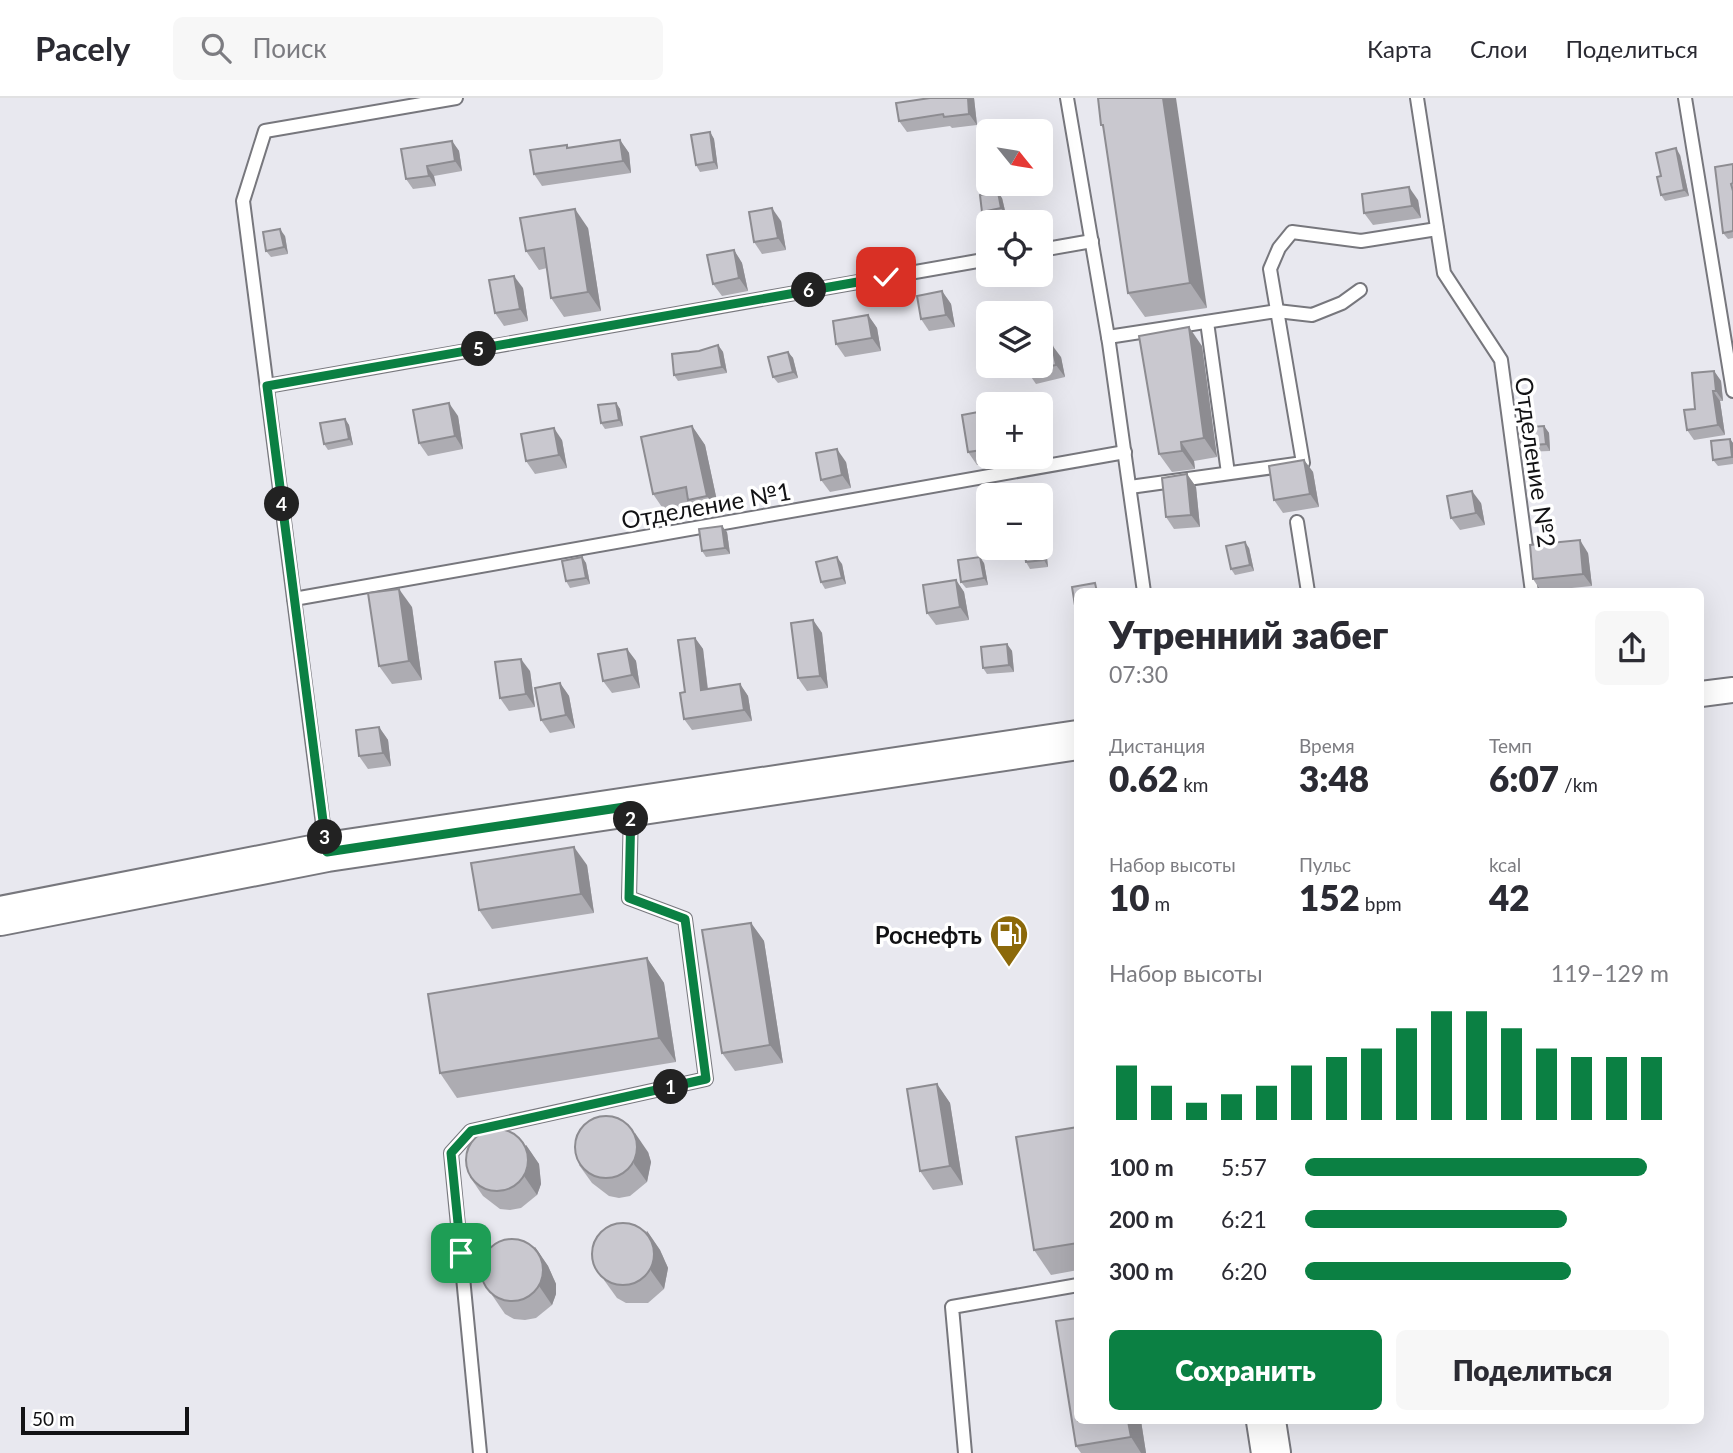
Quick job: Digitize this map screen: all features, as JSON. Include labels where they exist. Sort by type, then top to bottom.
[{"type":"main road","points":[[0,916],[327,852],[1074,741]]},
{"type":"main road","points":[[1266,1424],[1271,1453]]},
{"type":"street","points":[[1704,694],[1733,690]]},
{"type":"lane","points":[[327,852],[243,201],[265,131],[456,98]]},
{"type":"lane","points":[[1067,98],[1108,337],[1143,588]]},
{"type":"lane","name":"Отделение №2","points":[[1417,98],[1444,273],[1501,360],[1531,588]]},
{"type":"lane","points":[[1685,98],[1733,391]]},
{"type":"lane","points":[[1129,487],[1303,463],[1270,269],[1279,248],[1292,232],[1361,241],[1437,229]]},
{"type":"lane","points":[[1053,248],[1092,241]]},
{"type":"lane","points":[[267,386],[976,261]]},
{"type":"lane","points":[[1108,337],[1277,311],[1312,315],[1342,303],[1360,290]]},
{"type":"lane","points":[[1207,322],[1228,473]]},
{"type":"lane","name":"Отделение №1","points":[[294,599],[1125,452]]},
{"type":"lane","points":[[1297,522],[1307,588]]},
{"type":"lane","points":[[480,1453],[451,1153],[471,1131],[706,1079],[685,919],[629,898],[631,806]]},
{"type":"lane","points":[[965,1453],[952,1307],[1074,1287]]},
{"type":"building","points":[[930,98],[968,98],[969,114],[944,117],[943,114],[899,121],[896,103]]},
{"type":"building","points":[[1098,98],[1163,98],[1190,283],[1128,293]]},
{"type":"building","points":[[710,132],[714,162],[696,165],[691,135]]},
{"type":"building","points":[[620,140],[623,161],[534,174],[530,150]]},
{"type":"building","points":[[452,141],[455,161],[427,166],[429,176],[406,179],[401,149]]},
{"type":"building","points":[[1676,148],[1684,190],[1661,195],[1657,177],[1661,176],[1656,153]]},
{"type":"building","points":[[1733,164],[1733,231],[1723,233],[1715,167]]},
{"type":"building","points":[[1409,187],[1412,206],[1364,213],[1362,194]]},
{"type":"building","points":[[980,196],[999,196],[1001,208],[982,210]]},
{"type":"building","points":[[772,208],[778,238],[754,242],[749,212]]},
{"type":"building","points":[[575,209],[588,292],[551,298],[544,248],[526,251],[520,218]]},
{"type":"building","points":[[280,229],[284,247],[266,251],[263,232]]},
{"type":"building","points":[[734,250],[739,278],[713,284],[707,255]]},
{"type":"building","points":[[514,276],[520,309],[495,313],[489,280]]},
{"type":"building","points":[[942,291],[946,315],[921,319],[917,296]]},
{"type":"building","points":[[868,315],[872,338],[836,344],[833,321]]},
{"type":"building","points":[[1189,327],[1204,438],[1181,442],[1182,451],[1159,454],[1139,336]]},
{"type":"building","points":[[718,345],[722,367],[674,375],[672,354],[699,351]]},
{"type":"building","points":[[788,352],[793,372],[773,377],[768,357]]},
{"type":"building","points":[[1714,371],[1716,391],[1713,391],[1718,425],[1687,430],[1684,410],[1695,409],[1692,373]]},
{"type":"building","points":[[449,403],[455,436],[419,443],[413,410]]},
{"type":"building","points":[[616,403],[619,420],[601,423],[598,405]]},
{"type":"building","points":[[976,412],[976,451],[968,452],[962,415]]},
{"type":"building","points":[[345,419],[349,439],[324,444],[320,423]]},
{"type":"building","points":[[692,426],[707,496],[688,500],[686,487],[653,494],[641,437]]},
{"type":"building","points":[[1544,426],[1546,444],[1520,446],[1519,428]]},
{"type":"building","points":[[554,428],[559,455],[526,461],[521,434]]},
{"type":"building","points":[[1730,439],[1732,457],[1713,460],[1711,441]]},
{"type":"building","points":[[837,449],[842,475],[821,480],[816,453]]},
{"type":"building","points":[[1304,460],[1310,494],[1274,500],[1269,466]]},
{"type":"building","points":[[1187,474],[1191,515],[1166,517],[1162,478]]},
{"type":"building","points":[[1472,491],[1476,513],[1451,518],[1447,496]]},
{"type":"building","points":[[722,526],[725,548],[702,551],[699,529]]},
{"type":"building","points":[[1580,540],[1583,574],[1533,579],[1530,545]]},
{"type":"building","points":[[1245,542],[1250,565],[1231,569],[1226,546]]},
{"type":"building","points":[[582,557],[586,578],[566,581],[562,561]]},
{"type":"building","points":[[837,557],[842,578],[821,582],[816,562]]},
{"type":"building","points":[[976,558],[976,560],[981,560],[984,578],[961,582],[958,560]]},
{"type":"building","points":[[956,580],[960,607],[927,613],[923,585]]},
{"type":"building","points":[[1095,583],[1096,588],[1074,588],[1074,599],[1072,587]]},
{"type":"building","points":[[399,589],[409,661],[379,666],[368,593]]},
{"type":"building","points":[[813,620],[820,676],[798,678],[791,623]]},
{"type":"building","points":[[695,638],[701,690],[740,684],[744,710],[684,719],[680,693],[685,692],[678,640]]},
{"type":"building","points":[[1007,644],[1009,665],[983,668],[981,647]]},
{"type":"building","points":[[627,649],[632,675],[603,681],[598,654]]},
{"type":"building","points":[[521,659],[526,694],[500,698],[495,662]]},
{"type":"building","points":[[560,683],[566,715],[541,720],[535,688]]},
{"type":"building","points":[[379,727],[383,753],[359,756],[356,730]]},
{"type":"building","points":[[574,847],[581,894],[479,910],[471,863]]},
{"type":"building","points":[[751,923],[770,1045],[722,1053],[702,930]]},
{"type":"building","points":[[647,958],[659,1038],[440,1073],[428,994]]},
{"type":"building","points":[[937,1084],[950,1166],[920,1171],[907,1089]]},
{"type":"building","points":[[600,1116],[612,1116],[628,1125],[635,1135],[635,1159],[628,1169],[612,1178],[600,1178],[589,1173],[580,1164],[575,1153],[575,1141],[580,1130],[589,1121]]},
{"type":"building","points":[[1074,1128],[1074,1244],[1034,1250],[1016,1137]]},
{"type":"building","points":[[491,1129],[503,1129],[519,1138],[526,1148],[526,1172],[519,1182],[503,1191],[491,1191],[480,1186],[471,1177],[466,1166],[466,1154],[471,1143],[480,1134]]},
{"type":"building","points":[[617,1223],[629,1223],[645,1232],[652,1242],[652,1266],[645,1276],[629,1285],[617,1285],[606,1280],[597,1271],[592,1260],[592,1248],[597,1237],[606,1228]]},
{"type":"building","points":[[506,1239],[518,1239],[534,1248],[541,1258],[541,1282],[534,1292],[518,1301],[506,1301],[495,1296],[486,1287],[481,1276],[481,1264],[486,1253],[495,1244]]},
{"type":"building","points":[[1074,1319],[1074,1424],[1129,1424],[1131,1437],[1076,1446],[1056,1321]]},
{"type":"place","name":"Роснефть","points":[[1009,968]]},
{"type":"route","points":[[461,1253],[451,1153],[471,1131],[706,1079],[685,919],[629,898],[631,806],[327,852],[267,386],[886,277]]}]
